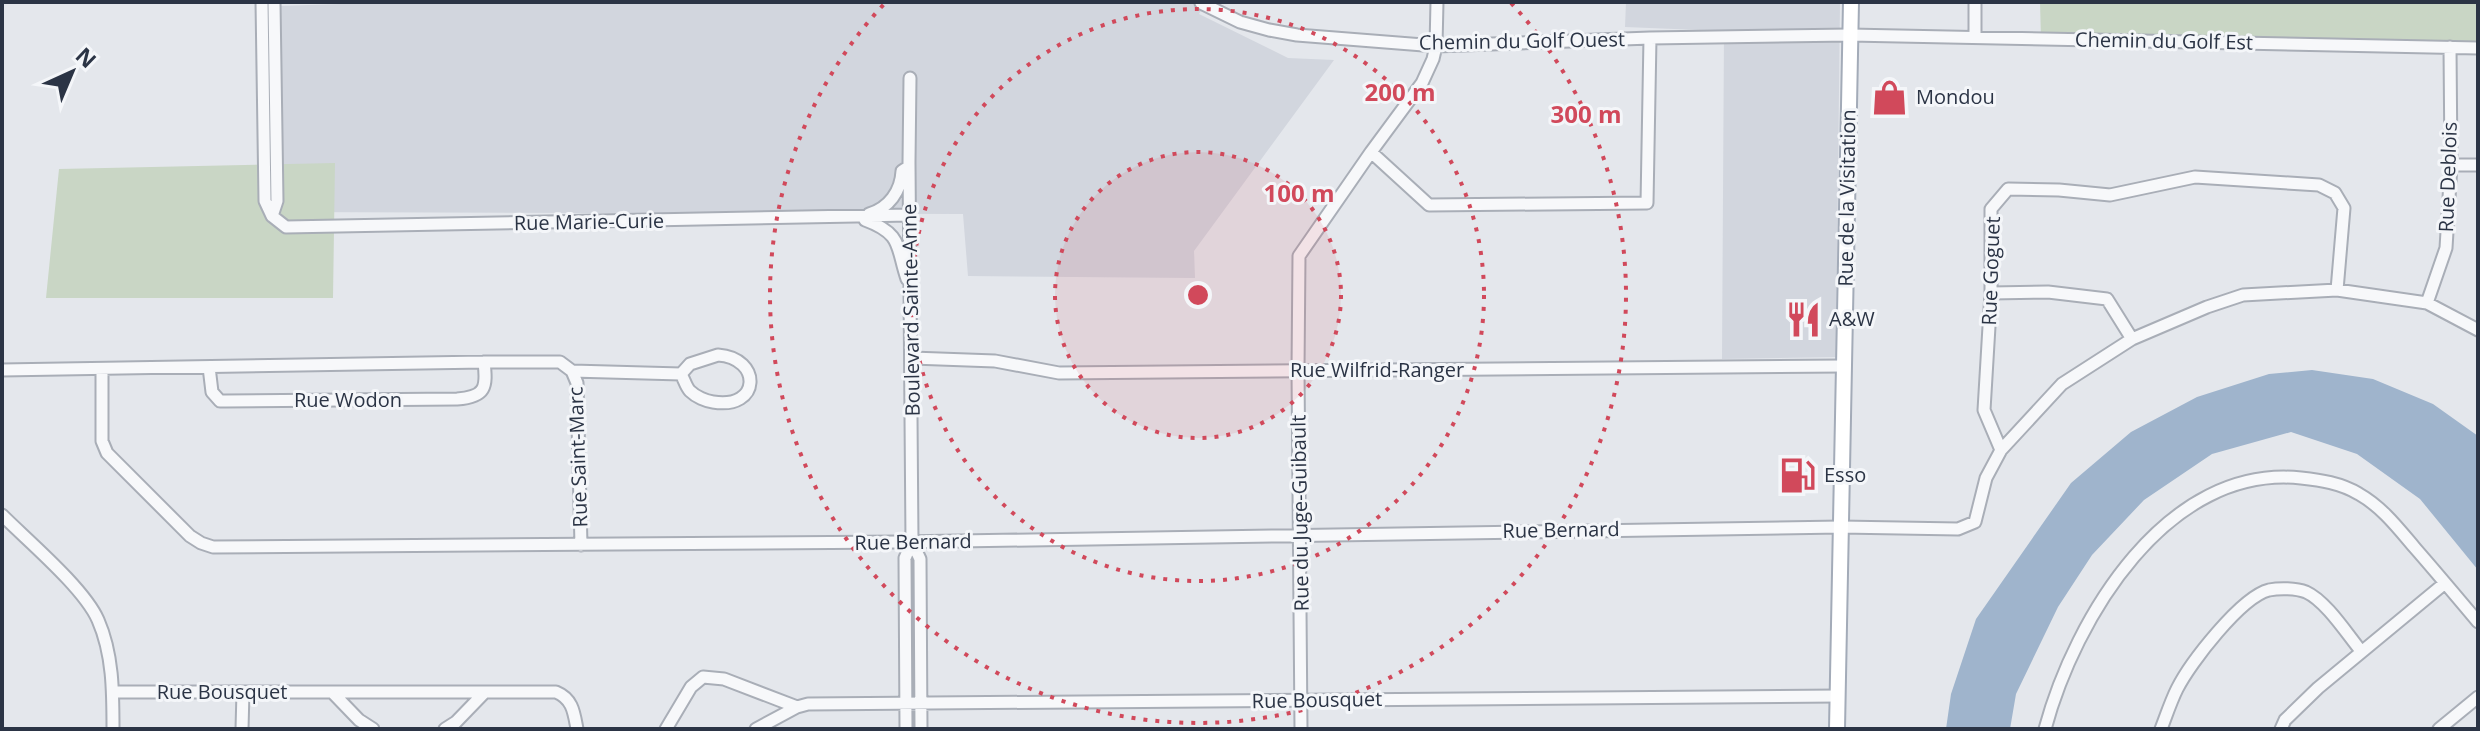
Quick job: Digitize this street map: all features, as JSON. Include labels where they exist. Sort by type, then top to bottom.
[{"type":"main road","name":"Rue de la Visitation","points":[[1837,729],[1851,2]]},
{"type":"street","points":[[262,2],[265,201],[272,216]]},
{"type":"street","points":[[272,216],[277,201],[274,2]]},
{"type":"street","name":"Rue du Juge-Guibault","points":[[1301,729],[1299,256],[1422,83],[1436,46],[1437,2]]},
{"type":"street","points":[[1975,2],[1975,37]]},
{"type":"street","name":"Chemin du Golf Ouest","points":[[1201,3],[1240,22],[1269,30],[1436,46],[1850,35]]},
{"type":"street","name":"Chemin du Golf Est","points":[[1850,35],[2478,48]]},
{"type":"street","points":[[1371,152],[1429,205],[1647,203],[1650,38]]},
{"type":"street","name":"Rue Deblois","points":[[2427,303],[2446,248],[2451,165],[2450,47]]},
{"type":"street","name":"Boulevard Sainte-Anne","points":[[906,729],[905,558],[912,542],[910,78]]},
{"type":"street","points":[[2451,165],[2478,165]]},
{"type":"street","points":[[859,217],[875,212],[887,203],[901,184],[902,171],[909,166]]},
{"type":"street","name":"Rue Goguet","points":[[2001,450],[1984,410],[1991,293],[1991,209],[2008,189],[2110,195],[2195,177],[2319,185],[2335,193],[2344,208],[2337,290]]},
{"type":"street","name":"Rue Marie-Curie","points":[[272,216],[286,227],[910,215]]},
{"type":"street","points":[[845,218],[878,224],[894,236],[902,252],[902,264],[911,290]]},
{"type":"street","name":"Rue Bernard","points":[[102,370],[102,441],[107,453],[190,536],[207,546],[912,542],[1841,527],[1958,529],[1975,522],[1986,478],[2001,450],[2062,384],[2132,339],[2207,307],[2243,295],[2337,290],[2427,303],[2478,330]]},
{"type":"street","points":[[1991,293],[2048,292],[2107,299],[2132,339]]},
{"type":"street","points":[[730,356],[743,364],[751,377],[750,388],[743,398],[721,404],[707,401],[690,391],[681,374],[690,364],[703,359],[730,356]]},
{"type":"street","name":"Rue Wilfrid-Ranger","points":[[912,358],[995,361],[1059,373],[1844,366]]},
{"type":"street","name":"Rue Wodon","points":[[209,367],[212,392],[220,401],[457,399],[481,392],[487,383],[484,362]]},
{"type":"street","name":"Rue Wodon","points":[[2,370],[560,362],[572,371],[681,374]]},
{"type":"street","name":"Rue Saint-Marc","points":[[572,371],[577,383],[581,545]]},
{"type":"street","points":[[2045,729],[2067,663],[2108,590],[2159,529],[2188,507],[2250,481],[2292,477],[2327,481],[2357,492],[2383,511],[2478,622]]},
{"type":"street","points":[[2,515],[81,595],[97,617],[105,640],[113,692],[113,729]]},
{"type":"street","name":"Boulevard Sainte-Anne","points":[[912,542],[920,559],[921,729]]},
{"type":"street","points":[[2281,729],[2285,720],[2318,688],[2445,583]]},
{"type":"street","points":[[2161,729],[2177,689],[2204,647],[2248,601],[2268,590],[2306,592],[2321,602],[2361,651]]},
{"type":"street","name":"Rue Bousquet","points":[[666,729],[691,687],[703,677],[724,679],[797,707]]},
{"type":"street","name":"Rue Bousquet","points":[[113,692],[556,692],[565,696],[572,707],[577,729]]},
{"type":"street","points":[[242,729],[243,692]]},
{"type":"street","points":[[332,692],[359,720],[373,729]]},
{"type":"street","points":[[445,729],[485,692]]},
{"type":"street","name":"Rue Bousquet","points":[[756,729],[808,704],[1838,696]]},
{"type":"street","points":[[2439,729],[2478,697]]},
{"type":"shaded area","points":[[402,2],[1206,2],[1199,14],[1288,58],[1334,60],[1194,251],[1195,278],[968,276],[963,214],[279,212],[278,6]]},
{"type":"shaded area","points":[[1626,2],[1840,2],[1836,357],[1722,359],[1724,31],[1625,27]]},
{"type":"green space","points":[[2040,2],[2478,2],[2478,51],[2041,39]]},
{"type":"green space","points":[[335,163],[333,298],[46,298],[59,169]]},
{"type":"water","points":[[2312,370],[2373,379],[2433,404],[2478,436],[2478,570],[2420,499],[2357,454],[2291,432],[2212,454],[2144,500],[2092,555],[2058,607],[2016,694],[2010,729],[1946,729],[1951,694],[1976,619],[2071,483],[2131,432],[2197,397],[2269,374]]},
{"type":"place","name":"Mondou","points":[[1890,97]]},
{"type":"place","name":"A&W","points":[[1803,319]]},
{"type":"place","name":"Esso","points":[[1798,475]]}]
